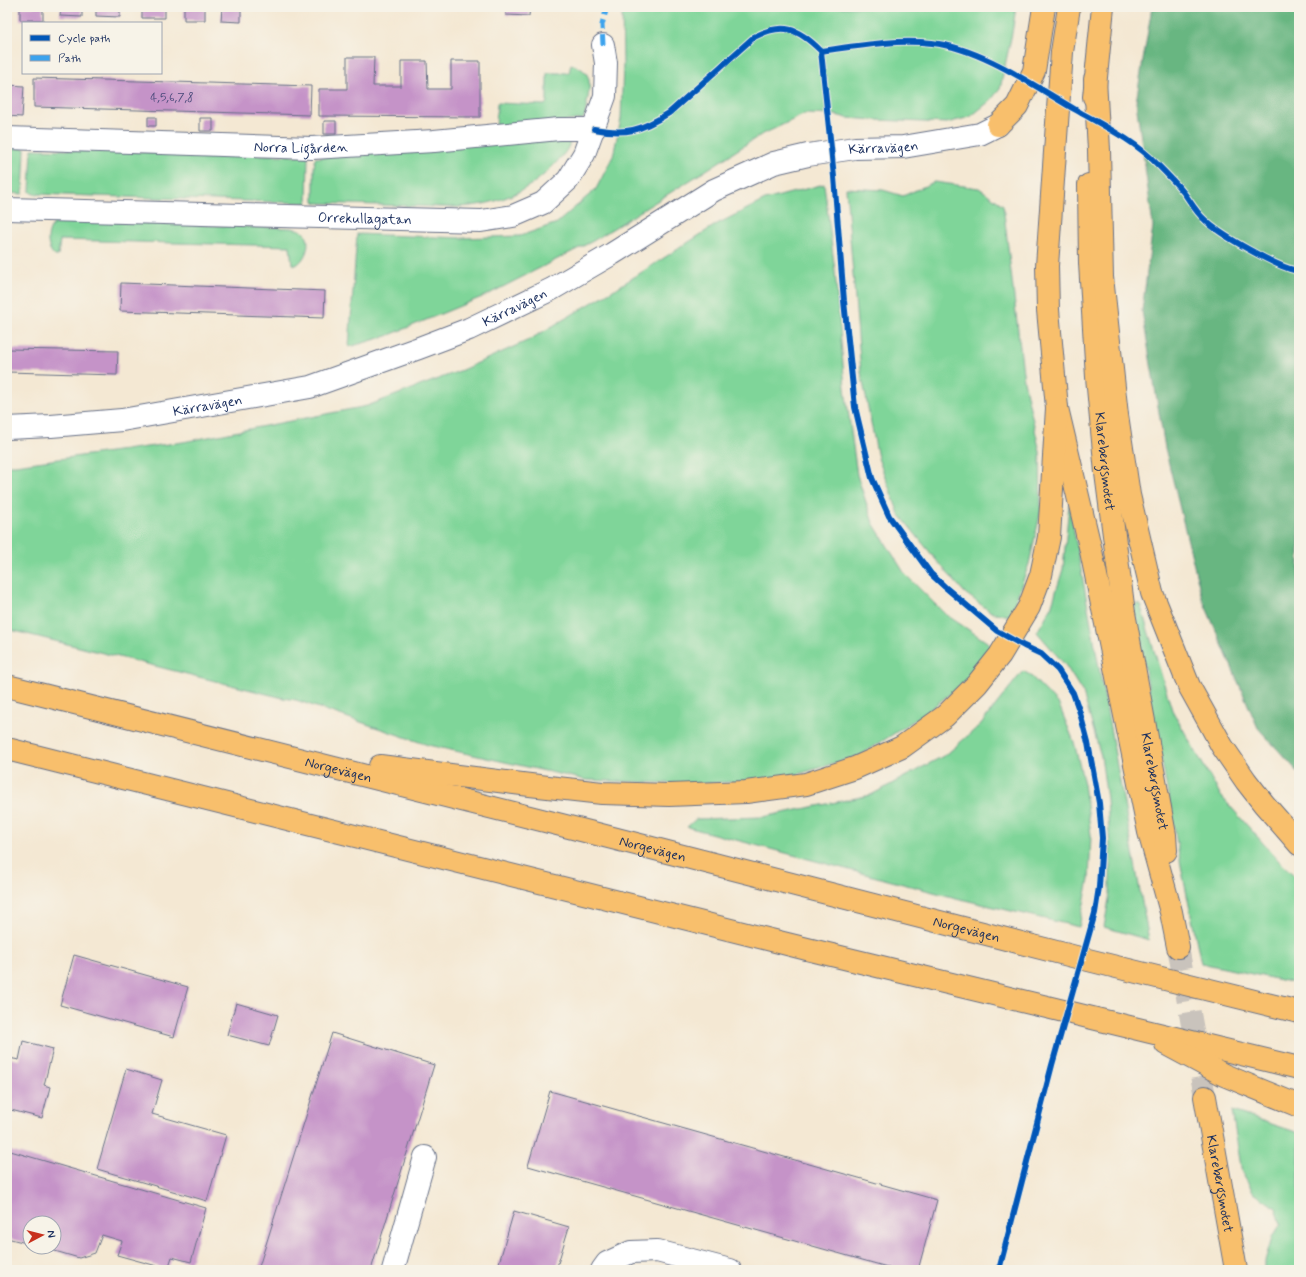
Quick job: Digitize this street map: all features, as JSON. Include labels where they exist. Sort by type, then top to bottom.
[{"type":"main road","points":[[998,125],[1018,106],[1034,72],[1044,7]]},
{"type":"main road","name":"Klarebergsmotet","points":[[1069,7],[1062,52],[1047,266],[1048,310],[1057,408],[1091,551],[1149,832],[1171,912],[1178,947]]},
{"type":"main road","name":"Klarebergsmotet","points":[[1103,7],[1095,79],[1089,170],[1090,263],[1097,377],[1106,473],[1124,613],[1165,835],[1171,912]]},
{"type":"main road","points":[[1095,79],[1099,150],[1102,277],[1115,399],[1129,495],[1152,592],[1189,686],[1215,734],[1246,781],[1299,844]]},
{"type":"main road","points":[[207,736],[394,769],[530,786],[602,793],[669,795],[746,792],[806,784],[855,768],[902,747],[945,716],[977,684],[1000,655],[1029,608],[1041,575],[1049,537],[1057,408]]},
{"type":"main road","name":"Norgevägen","points":[[7,686],[593,833],[1076,957],[1299,1012]]},
{"type":"main road","points":[[7,749],[808,949],[1299,1068]]},
{"type":"main road","points":[[1137,1028],[1224,1075],[1299,1106]]},
{"type":"main road","name":"Klarebergsmotet","points":[[1205,1097],[1236,1270]]},
{"type":"street","name":"Orrekullagatan","points":[[7,210],[481,221],[513,216],[543,203],[568,180],[584,154],[605,96],[606,63],[603,45]]},
{"type":"street","name":"Kärravägen","points":[[7,428],[122,420],[310,386],[434,343],[538,296],[612,254],[714,190],[774,163],[831,151],[855,148],[903,147],[980,134],[998,125]]},
{"type":"street","name":"Norra Ligården","points":[[7,138],[312,148],[434,141],[559,129],[594,129]]},
{"type":"street","points":[[393,1270],[425,1158]]},
{"type":"street","points":[[602,1270],[608,1263],[631,1252],[656,1251],[730,1270]]},
{"type":"green space","points":[[622,7],[1016,7],[1000,89],[990,101],[970,117],[947,123],[876,120],[847,118],[836,115],[805,114],[759,136],[593,241],[487,295],[387,336],[349,347],[357,234],[461,238],[520,236],[557,223],[596,189],[613,156],[621,119],[623,65]]},
{"type":"green space","points":[[1152,7],[1299,7],[1299,773],[1258,728],[1202,598],[1165,448],[1142,311],[1153,226],[1136,102]]},
{"type":"green space","points":[[571,64],[583,70],[589,80],[585,115],[583,119],[496,130],[497,103],[545,105],[547,102],[547,73],[569,73]]},
{"type":"green space","points":[[500,138],[570,140],[563,155],[536,181],[508,197],[487,203],[460,207],[444,207],[316,203],[314,201],[315,158]]},
{"type":"green space","points":[[7,144],[25,149],[23,194],[7,193]]},
{"type":"green space","points":[[32,149],[308,156],[307,203],[34,194],[30,192]]},
{"type":"green space","points":[[934,182],[979,188],[1003,205],[1024,381],[1040,452],[1041,510],[1029,564],[1010,616],[991,612],[965,593],[899,514],[878,458],[861,372],[846,188],[883,190],[903,196]]},
{"type":"green space","points":[[824,184],[835,271],[845,388],[857,475],[873,523],[905,574],[945,614],[993,646],[969,679],[924,714],[861,755],[782,779],[693,784],[586,780],[428,745],[296,700],[7,629],[7,465],[183,442],[367,406],[462,370],[529,340],[620,286],[717,224],[765,200]]},
{"type":"green space","points":[[57,220],[291,228],[303,232],[308,240],[308,245],[303,259],[296,265],[292,264],[290,246],[60,240],[58,256],[55,256],[49,247],[48,238],[51,228]]},
{"type":"green space","points":[[1069,504],[1149,940],[1104,927],[1110,893],[1110,849],[1107,799],[1101,756],[1083,693],[1066,666],[1037,632],[1051,608],[1063,569]]},
{"type":"green space","points":[[1133,604],[1140,604],[1172,710],[1221,796],[1279,861],[1299,880],[1299,984],[1201,963],[1182,871]]},
{"type":"green space","points":[[1023,671],[1030,675],[1059,705],[1074,742],[1084,784],[1091,835],[1089,880],[1079,927],[956,898],[687,827],[696,819],[763,817],[871,795],[947,754],[980,725]]},
{"type":"green space","points":[[1232,1111],[1299,1133],[1299,1270],[1265,1270],[1265,1261],[1272,1237],[1281,1224],[1276,1208],[1254,1193],[1242,1173]]},
{"type":"building","points":[[20,7],[43,7],[43,20],[20,20]]},
{"type":"building","points":[[61,7],[82,7],[82,17],[60,16]]},
{"type":"building","points":[[96,7],[120,7],[120,17],[96,16]]},
{"type":"building","points":[[142,7],[165,7],[165,18],[142,18]]},
{"type":"building","points":[[184,7],[205,7],[205,20],[184,20]]},
{"type":"building","points":[[222,7],[241,7],[241,22],[221,21]]},
{"type":"building","points":[[506,7],[530,7],[529,16],[506,15]]},
{"type":"building","points":[[347,57],[374,57],[373,86],[401,86],[401,61],[427,61],[428,89],[451,89],[451,61],[480,61],[480,117],[319,116],[319,89],[347,89]]},
{"type":"building","points":[[34,78],[311,86],[310,115],[34,107]]},
{"type":"building","points":[[7,85],[24,86],[22,117],[7,116]]},
{"type":"building","points":[[148,117],[156,117],[156,126],[148,126]]},
{"type":"building","points":[[200,118],[213,118],[213,131],[200,131]]},
{"type":"building","points":[[324,121],[336,121],[336,134],[324,134]]},
{"type":"building","points":[[121,283],[325,291],[324,318],[120,311]]},
{"type":"building","points":[[7,349],[118,351],[117,375],[7,372]]},
{"type":"building","points":[[74,955],[188,987],[174,1037],[60,1005]]},
{"type":"building","points":[[236,1003],[278,1015],[269,1046],[227,1035]]},
{"type":"building","points":[[332,1033],[434,1065],[371,1270],[258,1270]]},
{"type":"building","points":[[23,1041],[53,1049],[44,1085],[50,1087],[42,1118],[7,1109],[7,1064],[9,1058],[19,1060]]},
{"type":"building","points":[[126,1069],[162,1080],[152,1114],[226,1135],[207,1201],[97,1169]]},
{"type":"building","points":[[550,1091],[937,1200],[918,1270],[898,1270],[528,1166]]},
{"type":"building","points":[[7,1150],[206,1208],[191,1262],[172,1257],[168,1269],[117,1255],[122,1241],[102,1235],[95,1253],[79,1258],[62,1253],[62,1215],[22,1215],[22,1242],[7,1238]]},
{"type":"building","points":[[514,1211],[569,1227],[556,1270],[497,1270]]},
{"type":"tunnel","points":[[1178,947],[1205,1097]]},
{"type":"marked path","points":[[603,45],[602,25],[607,7]]},
{"type":"cycle path","points":[[594,129],[616,132],[633,130],[641,128],[659,119],[669,113],[754,37],[764,32],[782,29],[790,30],[805,37],[821,51],[855,407],[872,478],[889,516],[931,574],[997,631],[1041,654],[1058,670],[1073,693],[1088,743],[1099,803],[1102,838],[1099,887],[1095,913],[1052,1065],[999,1270]]},
{"type":"cycle path","points":[[821,51],[876,44],[918,42],[951,46],[988,60],[1007,69],[1129,141],[1139,148],[1167,174],[1184,193],[1198,213],[1211,225],[1235,242],[1264,258],[1290,269],[1299,271]]}]
